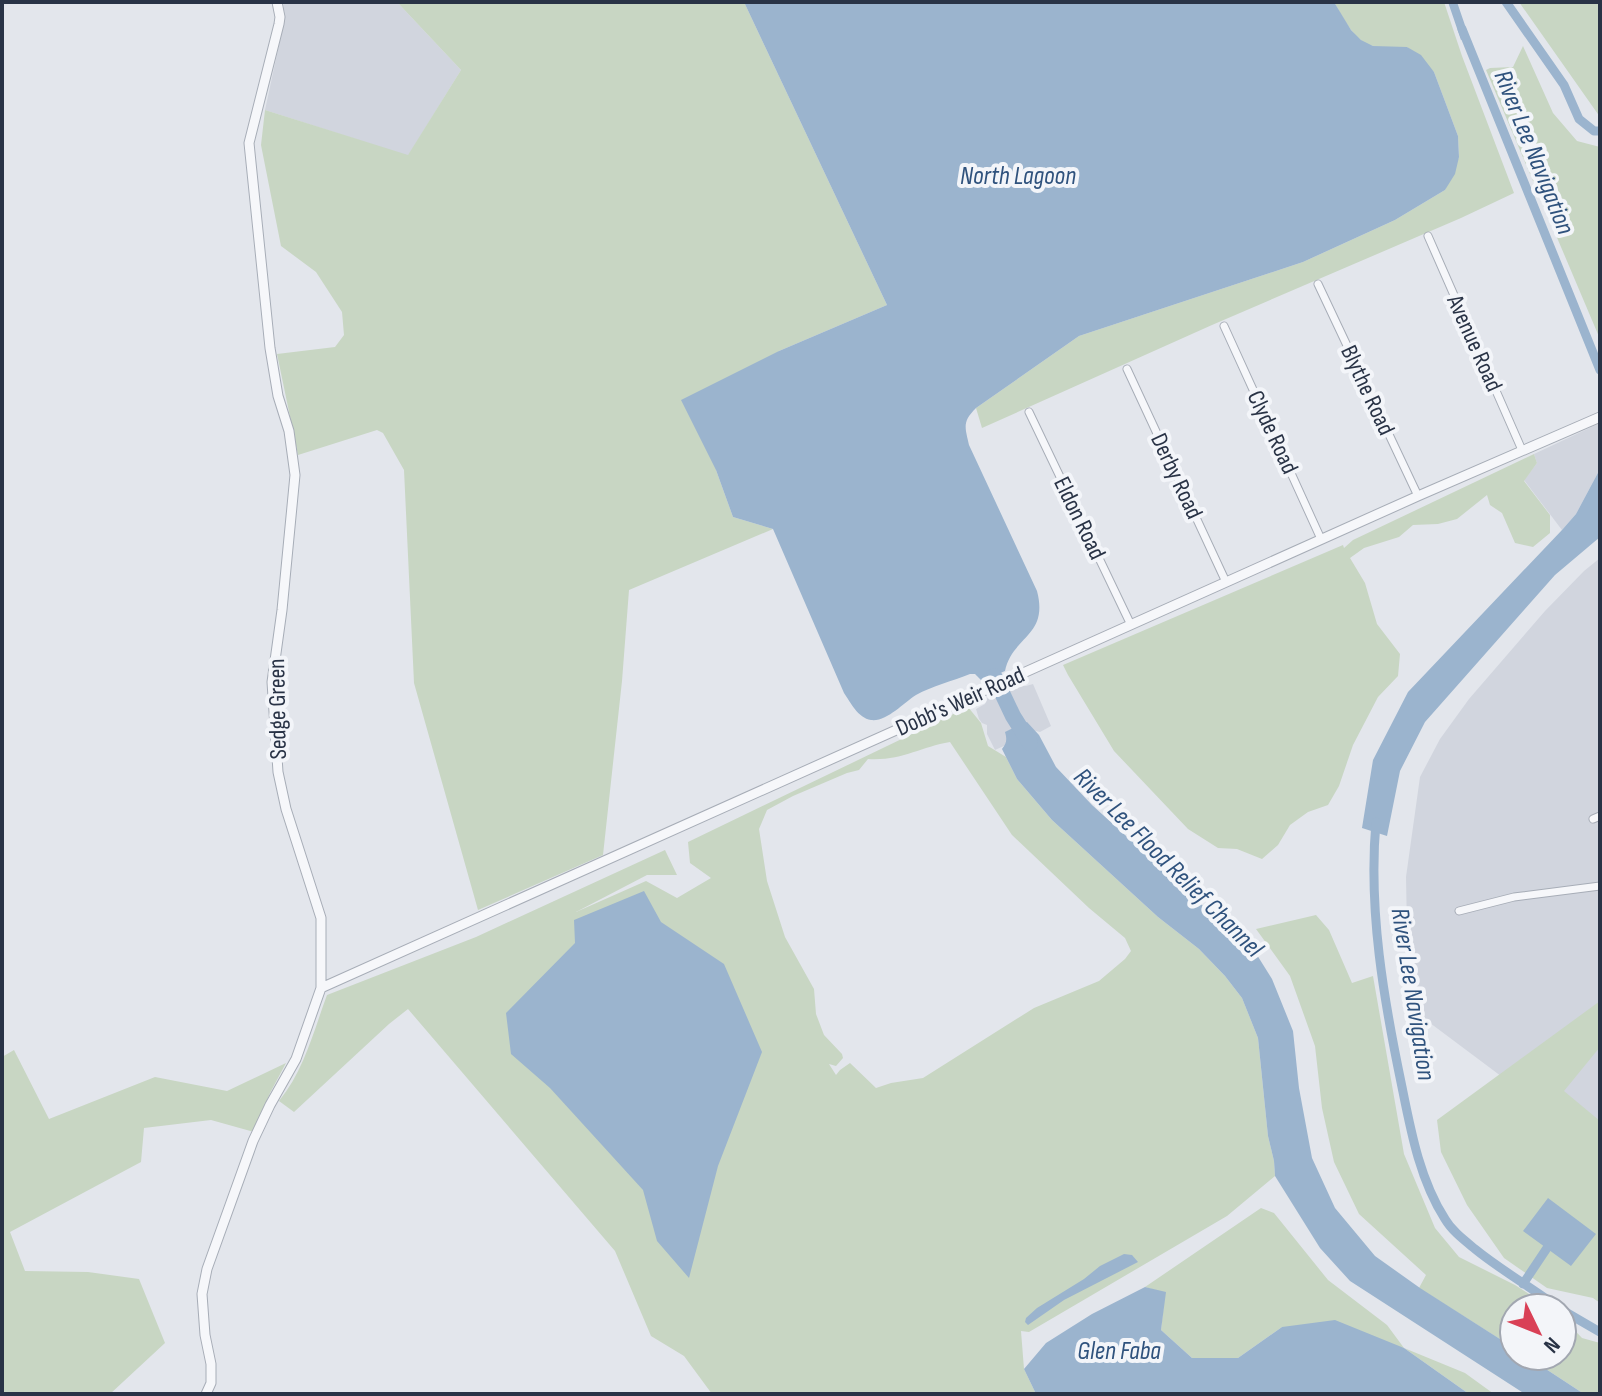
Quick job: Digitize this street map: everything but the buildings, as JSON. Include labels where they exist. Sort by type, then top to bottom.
[{"type":"street","name":"Sedge Green","points":[[206,1394],[211,1383],[202,1294],[207,1269],[253,1141],[296,1059],[321,988],[321,918],[286,809],[278,772],[272,682],[295,475],[289,431],[278,396],[270,348],[249,143],[279,24],[277,2]]},
{"type":"street","name":"Avenue Road","points":[[1428,236],[1522,450]]},
{"type":"street","name":"Blythe Road","points":[[1318,284],[1418,496]]},
{"type":"street","name":"Clyde Road","points":[[1224,326],[1321,539]]},
{"type":"street","name":"Derby Road","points":[[1127,369],[1226,582]]},
{"type":"street","name":"Eldon Road","points":[[1029,412],[1131,625]]},
{"type":"street","name":"Dobb's Weir Road","points":[[321,988],[1600,417]]},
{"type":"street","points":[[1459,911],[1514,897],[1600,886]]},
{"type":"shaded area","points":[[283,2],[397,2],[461,70],[408,156],[265,110],[285,17]]},
{"type":"shaded area","points":[[1600,423],[1600,469],[1576,514],[1562,530],[1524,480],[1537,463],[1534,454]]},
{"type":"shaded area","points":[[1600,558],[1600,1150],[1418,1014],[1407,929],[1406,877],[1420,777],[1440,739],[1469,699],[1545,611]]},
{"type":"shaded area","points":[[1033,684],[1051,726],[1040,732],[1032,730],[1026,722],[1017,730],[1013,728],[1006,745],[995,750],[987,734],[987,725],[979,719],[976,709],[985,704],[988,697],[1012,686]]},
{"type":"green space","points":[[397,2],[744,2],[887,305],[779,351],[716,470],[733,517],[773,529],[629,590],[603,855],[478,910],[414,683],[404,470],[383,433],[377,430],[298,455],[277,354],[335,347],[344,335],[342,312],[316,272],[281,246],[261,145],[265,110],[408,155],[461,70]]},
{"type":"green space","points":[[1334,2],[1444,2],[1514,193],[982,428],[976,408],[1079,336],[1303,262],[1395,220],[1445,190],[1459,157],[1458,136],[1434,72],[1407,47],[1377,47],[1360,40]]},
{"type":"green space","points":[[1519,2],[1600,2],[1600,117]]},
{"type":"green space","points":[[1523,46],[1553,113],[1577,141],[1600,147],[1600,339],[1486,70],[1513,67]]},
{"type":"green space","points":[[1534,454],[1537,463],[1524,481],[1550,515],[1550,533],[1533,547],[1515,543],[1502,513],[1490,505],[1487,495],[1457,519],[1413,525],[1399,537],[1364,548],[1350,558],[1365,583],[1377,624],[1400,654],[1398,676],[1378,697],[1353,745],[1339,786],[1328,805],[1308,812],[1290,825],[1278,845],[1262,859],[1237,849],[1218,848],[1188,829],[1114,751],[1063,665],[1343,545],[1344,548],[1353,540]]},
{"type":"green space","points":[[968,707],[981,723],[988,746],[1006,757],[1017,779],[1052,820],[1158,917],[1199,949],[1242,998],[1258,1038],[1275,1176],[1227,1216],[1029,1332],[1021,1331],[1024,1369],[1036,1394],[712,1394],[684,1356],[651,1336],[615,1251],[408,1009],[294,1112],[279,1101],[302,1064],[327,995],[476,937],[665,850],[677,875],[647,875],[576,912],[646,881],[677,898],[711,878],[690,863],[688,842]],"holes":[[[950,742],[1012,835],[1125,938],[1131,951],[1099,981],[1034,1008],[923,1078],[876,1088],[850,1063],[836,1075],[829,1064],[836,1066],[843,1058],[842,1054],[824,1035],[816,1014],[814,989],[785,937],[767,881],[759,829],[767,810],[793,796],[859,770],[868,759],[901,756]]]},
{"type":"green space","points":[[1316,915],[1329,930],[1352,983],[1373,976],[1404,1154],[1435,1228],[1459,1257],[1526,1292],[1498,1292],[1498,1338],[1419,1288],[1426,1275],[1359,1214],[1334,1162],[1322,1108],[1315,1046],[1290,976],[1256,929]]},
{"type":"green space","points":[[1600,1001],[1600,1047],[1564,1091],[1600,1121],[1600,1303],[1578,1295],[1578,1292],[1547,1288],[1504,1258],[1467,1205],[1441,1152],[1437,1120]]},
{"type":"green space","points":[[14,1050],[49,1119],[155,1077],[227,1091],[286,1063],[254,1132],[211,1120],[144,1128],[141,1162],[10,1232],[25,1271],[88,1272],[139,1279],[165,1343],[110,1394],[2,1394],[2,1057]]},
{"type":"green space","points":[[1261,1208],[1274,1213],[1328,1280],[1387,1325],[1404,1348],[1282,1327],[1238,1358],[1192,1358],[1161,1330],[1165,1293],[1145,1287]]},
{"type":"green space","points":[[1578,1334],[1600,1343],[1600,1394],[1584,1394],[1550,1372],[1578,1372]]},
{"type":"green space","points":[[1404,1348],[1465,1373],[1494,1394],[1469,1394]]},
{"type":"water","name":"North Lagoon","points":[[744,2],[1334,2],[1361,40],[1373,46],[1407,47],[1421,55],[1434,72],[1458,136],[1459,157],[1455,174],[1445,190],[1395,220],[1303,262],[1079,336],[976,408],[966,425],[969,445],[1037,591],[1038,618],[1009,659],[1005,671],[982,681],[975,674],[970,674],[916,695],[889,715],[877,720],[866,719],[844,693],[773,529],[733,517],[716,470],[681,400],[779,351],[887,305]]},
{"type":"water","points":[[1448,2],[1457,2],[1469,37],[1461,40]]},
{"type":"water","points":[[1600,469],[1600,537],[1555,575],[1425,722],[1400,771],[1387,836],[1362,828],[1373,760],[1408,692],[1576,514]]},
{"type":"water","points":[[1027,722],[1039,735],[1056,767],[1092,805],[1257,955],[1272,979],[1293,1031],[1299,1088],[1312,1158],[1335,1208],[1375,1256],[1498,1338],[1498,1372],[1550,1372],[1584,1394],[1525,1394],[1350,1281],[1320,1248],[1275,1176],[1258,1038],[1242,998],[1199,949],[1158,917],[1052,820],[1017,779],[1002,749],[1006,741],[1005,732],[1013,728],[1017,730],[1019,725]]},
{"type":"water","points":[[644,891],[661,922],[724,964],[762,1052],[718,1166],[689,1278],[657,1241],[643,1190],[550,1088],[511,1054],[506,1013],[575,943],[574,920]]},
{"type":"water","points":[[1548,1198],[1596,1234],[1571,1266],[1523,1231]]},
{"type":"water","points":[[1124,1254],[1132,1255],[1138,1262],[1064,1300],[1028,1325],[1025,1322],[1037,1308],[1100,1266]]},
{"type":"water","name":"Glen Faba","points":[[1145,1287],[1166,1292],[1161,1330],[1192,1358],[1238,1358],[1282,1327],[1335,1320],[1404,1348],[1469,1394],[1036,1394],[1024,1369],[1046,1343],[1092,1314]]},
{"type":"waterway","points":[[1506,2],[1564,85],[1579,119],[1594,131],[1600,131]]},
{"type":"waterway","name":"River Lee Navigation","points":[[1462,29],[1600,370]]},
{"type":"waterway","name":"River Lee Flood Relief Channel","points":[[994,676],[1030,743]]},
{"type":"waterway","name":"River Lee Navigation","points":[[1376,822],[1374,888],[1379,955],[1395,1055],[1423,1172],[1436,1204],[1455,1231],[1485,1257],[1536,1292]]},
{"type":"waterway","name":"River Lee Navigation","points":[[1523,1284],[1547,1248]]},
{"type":"waterway","name":"River Lee Navigation","points":[[1578,1319],[1600,1332]]}]
